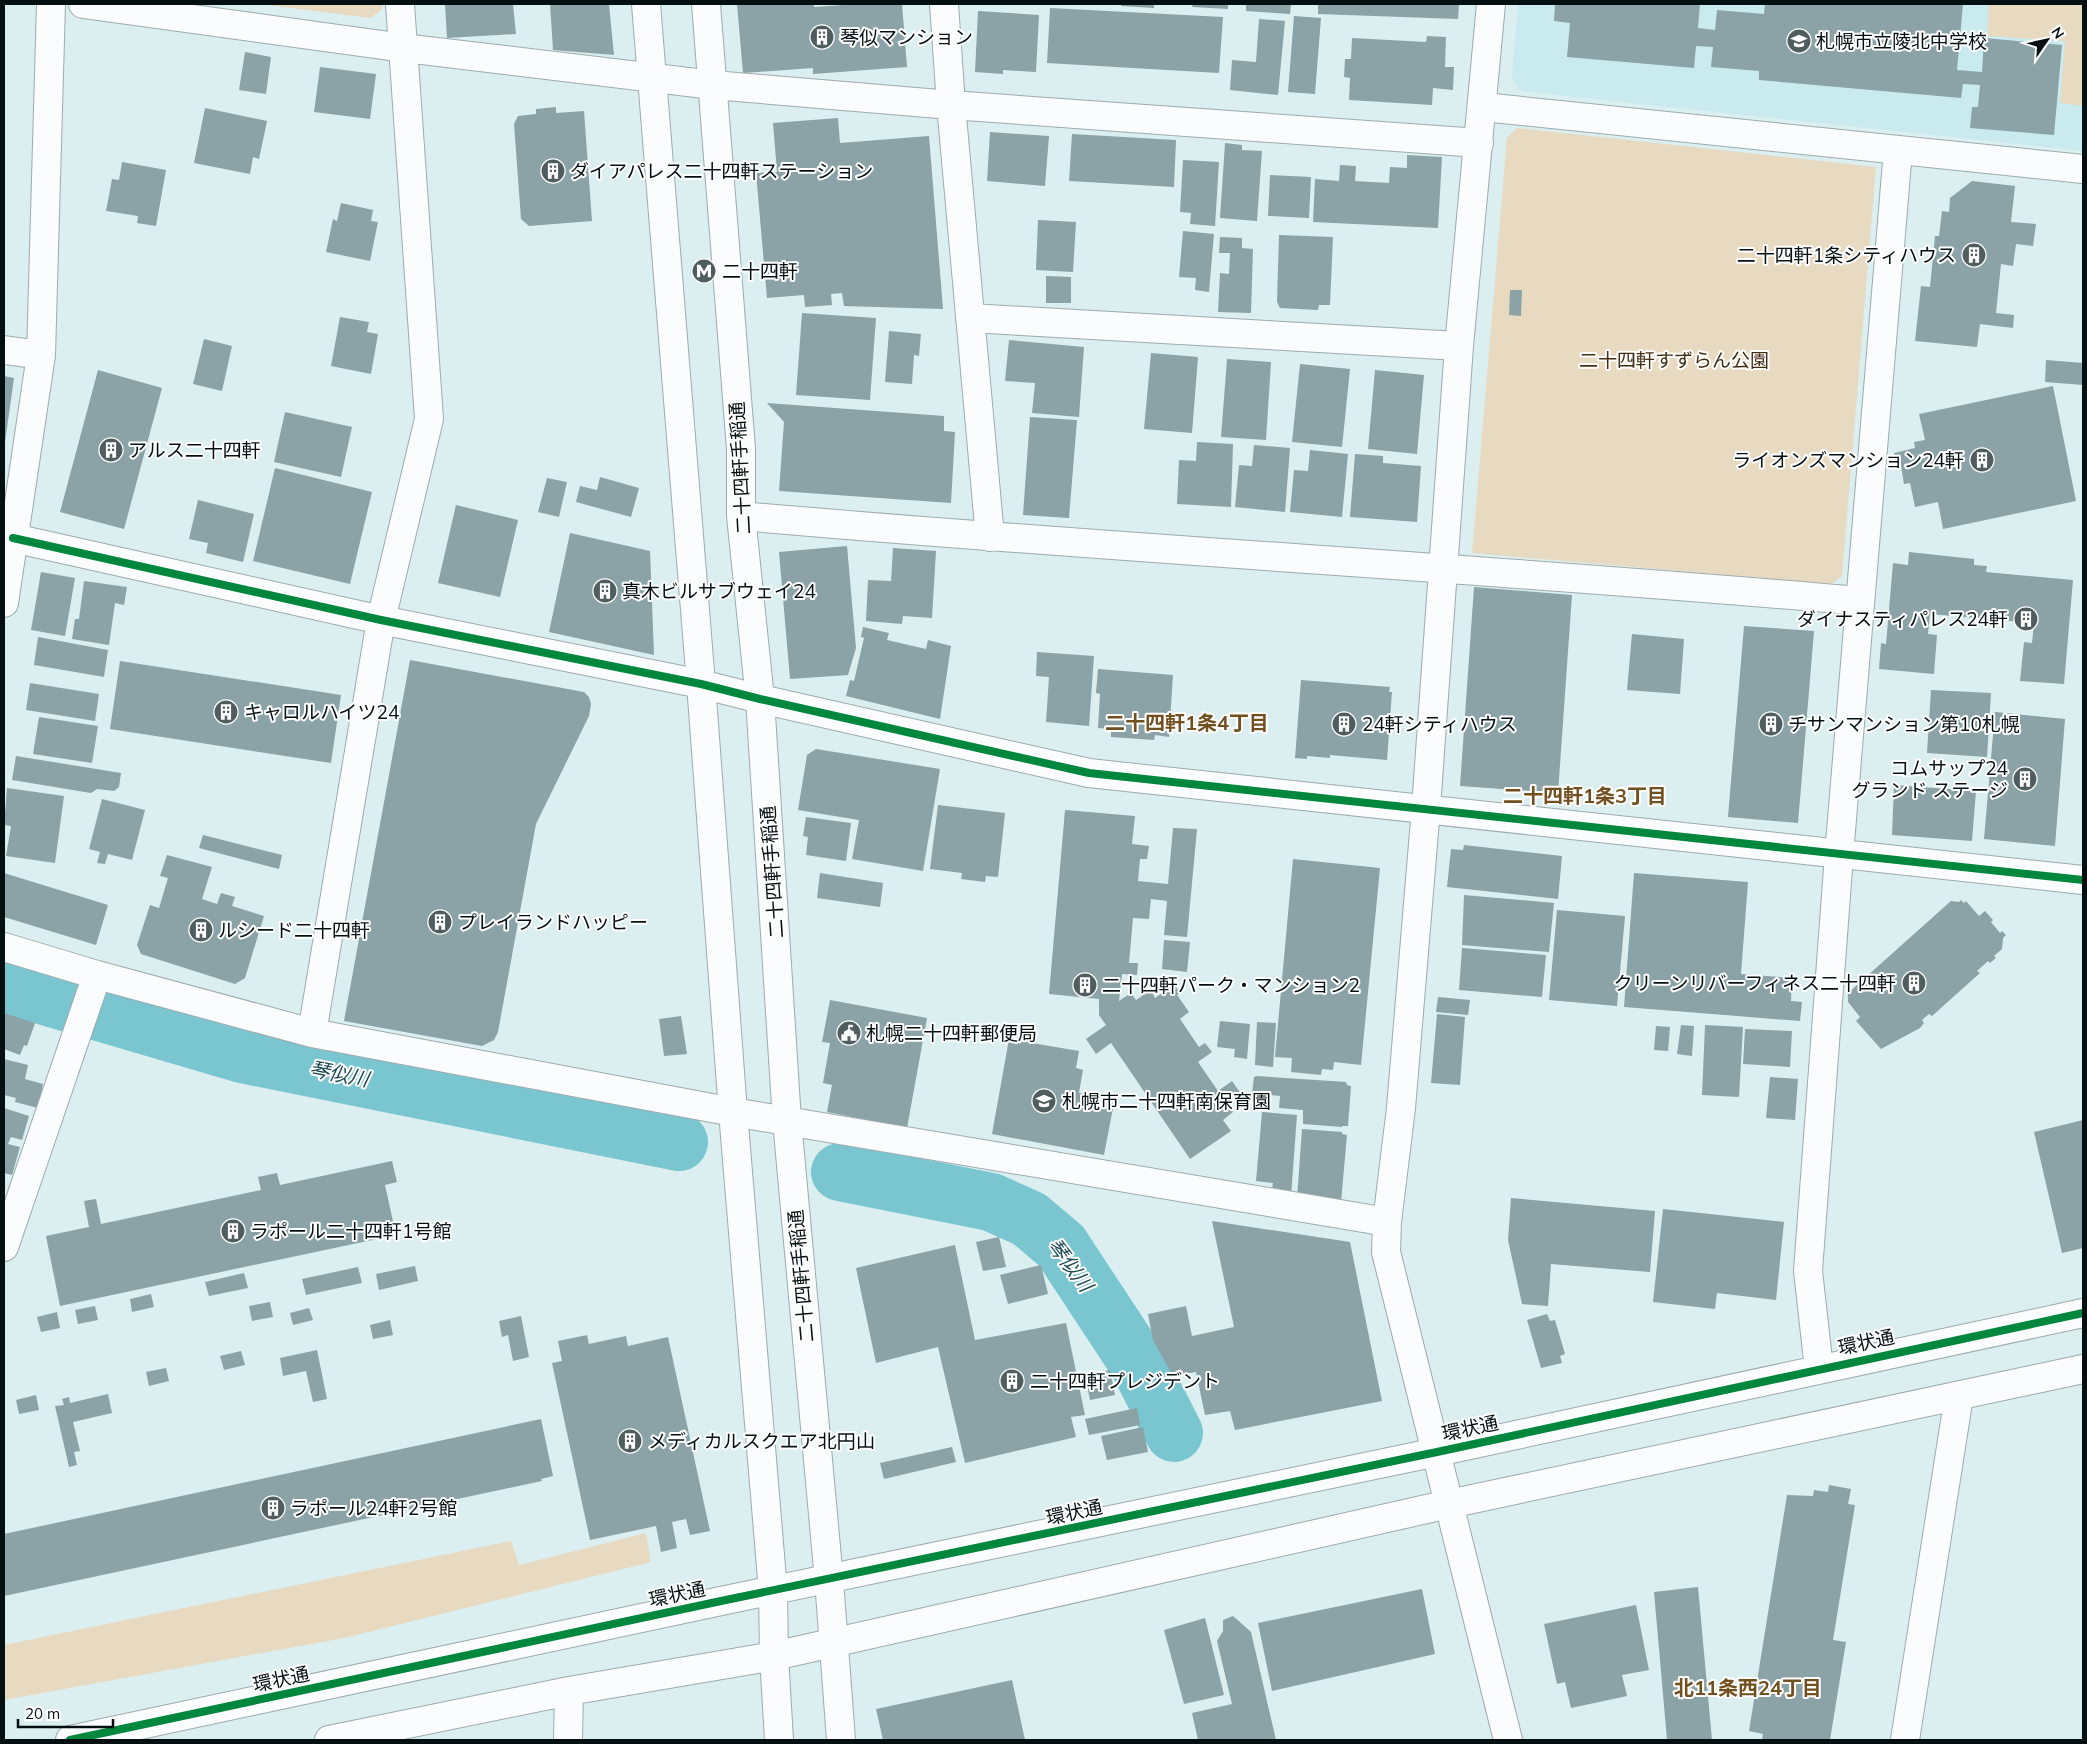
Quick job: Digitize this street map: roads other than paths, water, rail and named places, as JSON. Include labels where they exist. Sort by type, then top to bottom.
[{"type":"street","points":[[4,603],[41,355],[51,4]]},
{"type":"street","points":[[83,4],[404,48],[713,85],[952,105],[1480,143]]},
{"type":"street","points":[[312,1033],[381,620],[429,419],[400,4]]},
{"type":"street","points":[[646,4],[772,1591],[779,1740]]},
{"type":"street","name":"二十四軒手稲通","points":[[706,4],[741,448],[741,516],[760,699],[787,1121],[829,1580],[841,1740]]},
{"type":"street","points":[[944,4],[990,538]]},
{"type":"street","points":[[1492,4],[1460,346],[1426,808],[1401,1108],[1387,1222],[1386,1252],[1508,1740]]},
{"type":"street","points":[[1483,107],[2083,169]]},
{"type":"street","points":[[1819,1369],[1808,1272],[1839,855],[1898,150]]},
{"type":"street","points":[[970,318],[1460,346]]},
{"type":"street","points":[[4,350],[41,355]]},
{"type":"street","points":[[741,516],[990,538],[1444,567],[1860,601]]},
{"type":"street","points":[[13,538],[381,620],[701,684],[1089,773],[2083,880]]},
{"type":"street","points":[[4,946],[94,983],[312,1033],[733,1112],[1387,1222]]},
{"type":"street","points":[[4,1247],[94,983]]},
{"type":"street","name":"環状通","points":[[70,1740],[1436,1452],[2083,1313]]},
{"type":"street","points":[[329,1740],[569,1691],[833,1644],[1449,1504],[2083,1370]]},
{"type":"street","points":[[1905,1740],[1959,1396]]},
{"type":"street","points":[[568,1740],[569,1691]]},
{"type":"waterway","name":"琴似川","points":[[4,984],[242,1054],[679,1142]]},
{"type":"waterway","name":"琴似川","points":[[840,1172],[991,1202],[1029,1219],[1061,1246],[1138,1363],[1174,1433]]},
{"type":"place","name":"琴似マンション","points":[[822,37]]},
{"type":"place","name":"札幌市立陵北中学校","points":[[1799,41]]},
{"type":"place","name":"ダイアパレス二十四軒ステーション","points":[[553,171]]},
{"type":"place","name":"二十四軒1条シティハウス","points":[[1974,255]]},
{"type":"place","name":"二十四軒","points":[[704,271]]},
{"type":"place","name":"アルス二十四軒","points":[[111,450]]},
{"type":"place","name":"ライオンズマンション24軒","points":[[1982,460]]},
{"type":"place","name":"真木ビルサブウェイ24","points":[[605,591]]},
{"type":"place","name":"ダイナスティパレス24軒","points":[[2026,619]]},
{"type":"place","name":"キャロルハイツ24","points":[[226,712]]},
{"type":"place","name":"24軒シティハウス","points":[[1344,724]]},
{"type":"place","name":"チサンマンション第10札幌","points":[[1771,724]]},
{"type":"place","name":"コムサップ24 グランド ステージ","points":[[2025,779]]},
{"type":"place","name":"プレイランドハッピー","points":[[440,922]]},
{"type":"place","name":"ルシード二十四軒","points":[[201,930]]},
{"type":"place","name":"クリーンリバーフィネス二十四軒","points":[[1914,983]]},
{"type":"place","name":"二十四軒パーク・マンション2","points":[[1085,985]]},
{"type":"place","name":"札幌二十四軒郵便局","points":[[849,1033]]},
{"type":"place","name":"札幌市二十四軒南保育園","points":[[1044,1101]]},
{"type":"place","name":"ラポール二十四軒1号館","points":[[233,1231]]},
{"type":"place","name":"二十四軒プレジデント","points":[[1012,1381]]},
{"type":"place","name":"メディカルスクエア北円山","points":[[630,1441]]},
{"type":"place","name":"ラポール24軒2号館","points":[[273,1508]]},
{"type":"district","name":"二十四軒1条4丁目","points":[[1187,723]]},
{"type":"district","name":"二十四軒1条3丁目","points":[[1585,796]]},
{"type":"district","name":"北11条西24丁目","points":[[1748,1688]]},
{"type":"park label","name":"二十四軒すずらん公園","points":[[1674,360]]}]
